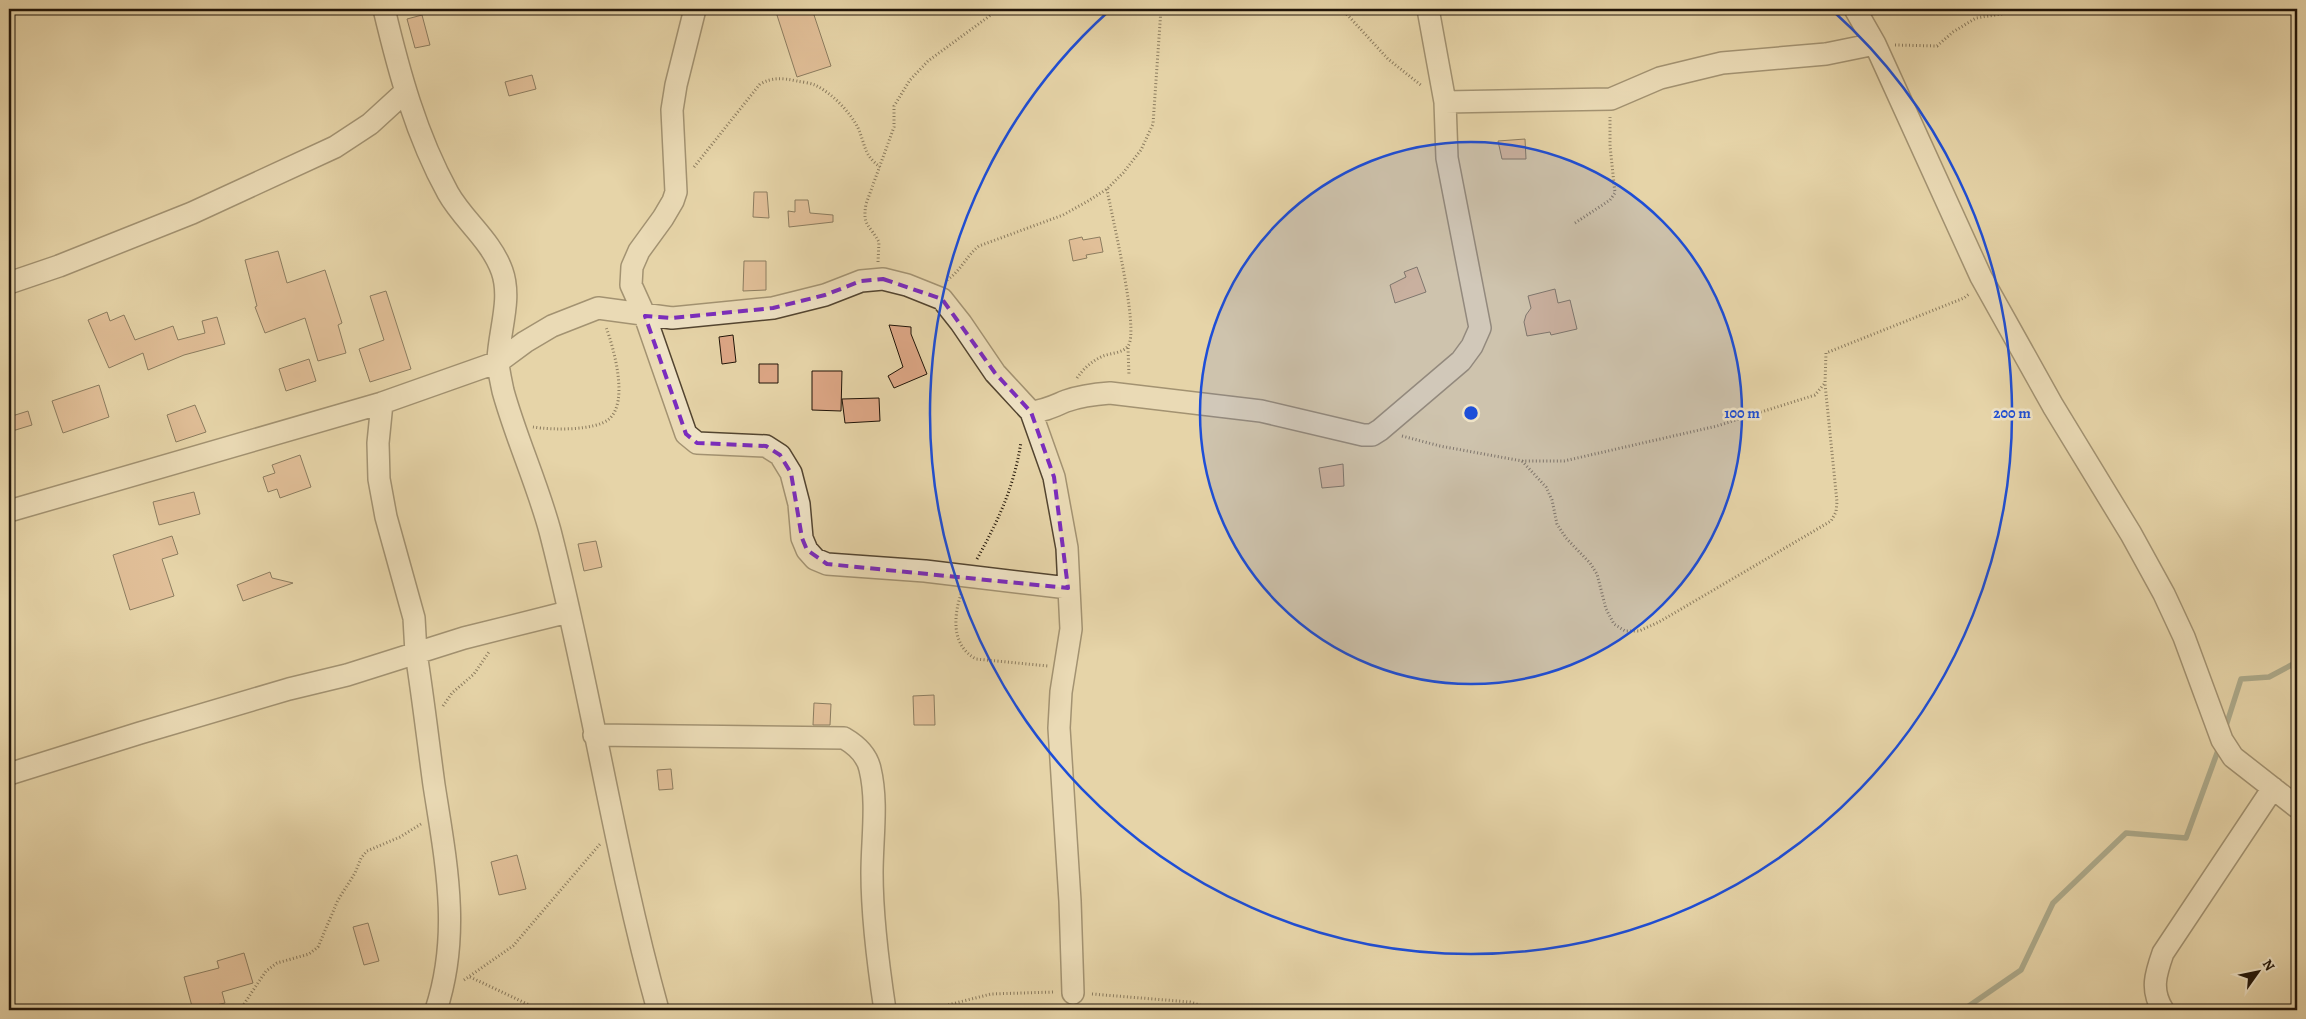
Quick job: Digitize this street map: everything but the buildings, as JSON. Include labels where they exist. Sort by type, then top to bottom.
[{"type":"street","points":[[384,9],[405,92],[424,142],[449,195],[491,248],[503,272],[505,302],[498,362],[503,390],[514,425],[534,476],[550,532],[614,829],[658,1010]]},
{"type":"street","points":[[695,9],[676,85],[672,110],[676,192],[673,201],[639,250],[632,267],[631,285],[645,316],[686,434],[697,443],[766,446],[780,455],[791,473],[799,504],[802,538],[807,550],[815,559],[827,564],[925,572],[1068,588]]},
{"type":"street","points":[[1028,409],[1046,410],[1068,401],[1110,392],[1261,411],[1363,435],[1372,435],[1461,361],[1472,346],[1480,328],[1446,158],[1445,102],[1428,9]]},
{"type":"street","points":[[1855,9],[1875,44],[1980,277],[2053,406],[2131,534],[2164,594],[2184,637],[2222,740],[2232,757],[2297,807]]},
{"type":"street","points":[[1445,102],[1611,99],[1660,78],[1722,63],[1826,54],[1875,44]]},
{"type":"street","points":[[9,283],[100,250],[192,213],[335,147],[370,124],[405,92]]},
{"type":"street","points":[[9,511],[382,404],[498,362],[525,342],[552,326],[598,308],[645,316],[672,318],[773,308],[825,295],[860,281],[883,279],[927,292],[942,299],[950,307],[994,373],[1028,409],[1054,477],[1060,502],[1066,548],[1071,629],[1061,692],[1059,728],[1070,901],[1073,993]]},
{"type":"street","points":[[382,404],[378,443],[379,479],[386,517],[414,618],[416,653],[447,864],[451,906],[448,948],[439,1001]]},
{"type":"street","points":[[9,774],[140,733],[289,689],[347,675],[506,626],[568,612]]},
{"type":"street","points":[[594,735],[844,738],[858,746],[870,768],[874,798],[872,875],[874,930],[885,1010]]},
{"type":"street","points":[[2163,1010],[2154,989],[2155,976],[2163,953],[2273,788]]},
{"type":"path","points":[[883,279],[878,260],[879,242],[866,224],[864,216],[894,127],[894,106],[910,80],[928,61],[998,9]]},
{"type":"path","points":[[927,292],[954,275],[970,253],[979,246],[1063,215],[1106,189],[1141,150],[1152,124],[1161,10],[1203,11],[1222,9]]},
{"type":"path","points":[[1233,9],[1249,9]]},
{"type":"path","points":[[1342,9],[1388,59],[1445,102]]},
{"type":"path","points":[[1875,44],[1937,46],[1953,32],[1976,18],[2033,9]]},
{"type":"path","points":[[676,192],[715,139],[760,84],[771,78],[785,78],[815,85],[833,98],[848,112],[858,128],[870,160],[880,167]]},
{"type":"path","points":[[1575,223],[1610,200],[1615,193],[1610,146],[1611,99]]},
{"type":"path","points":[[1106,189],[1132,326],[1131,340],[1128,347],[1132,394]]},
{"type":"path","points":[[1522,461],[1546,487],[1552,500],[1557,524],[1566,538],[1590,563],[1596,574],[1606,609],[1614,624],[1625,631],[1639,631],[1688,606],[1831,521],[1836,512],[1837,502],[1824,356],[1826,353],[1964,298],[1974,291],[1980,277]]},
{"type":"path","points":[[514,425],[546,429],[595,426],[609,419],[618,406],[616,360],[598,308]]},
{"type":"path","points":[[1068,401],[1074,381],[1083,369],[1102,357],[1128,347]]},
{"type":"path","points":[[1380,430],[1440,446],[1522,461],[1564,461],[1717,426],[1815,395],[1825,383]]},
{"type":"path","points":[[1028,409],[1009,497],[997,524],[967,578],[960,596],[956,617],[957,639],[968,655],[976,659],[1066,668]]},
{"type":"path","points":[[427,735],[447,700],[478,669],[506,626]]},
{"type":"path","points":[[240,1010],[266,971],[277,963],[309,954],[318,948],[338,900],[355,873],[361,858],[367,852],[406,834],[438,812]]},
{"type":"path","points":[[439,1001],[513,946],[614,829]]},
{"type":"path","points":[[9,934],[9,945]]},
{"type":"path","points":[[469,977],[540,1010]]},
{"type":"highlighted area","points":[[883,279],[942,299],[995,373],[1031,412],[1054,477],[1068,588],[827,564],[807,550],[802,538],[791,473],[780,455],[766,446],[697,443],[686,434],[645,316],[672,318],[773,308],[825,295],[861,281]]},
{"type":"waterway","points":[[2225,729],[2241,679],[2269,677],[2297,662]]},
{"type":"waterway","points":[[1963,1010],[2021,970],[2053,903],[2126,833],[2186,838],[2220,745]]}]
